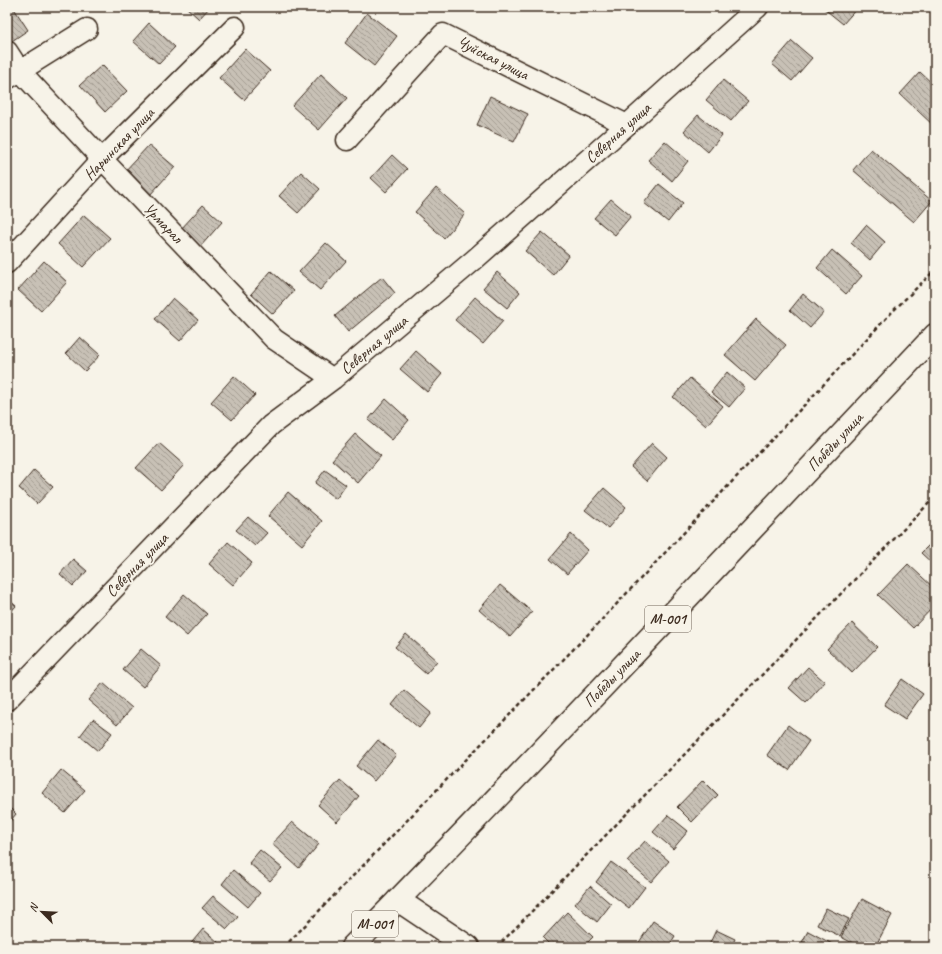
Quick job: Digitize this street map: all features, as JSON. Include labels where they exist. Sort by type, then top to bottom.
[{"type":"main road","name":"Победы улица","points":[[352,947],[653,636],[935,335]]},
{"type":"main road","points":[[398,900],[468,947]]},
{"type":"street","name":"Северная улица","points":[[8,697],[271,425],[333,380],[474,260],[627,126],[758,7]]},
{"type":"street","name":"Нарынская улица","points":[[7,263],[102,159],[235,27]]},
{"type":"street","points":[[14,75],[87,29]]},
{"type":"street","name":"Чуйская улица","points":[[347,140],[444,34],[627,126]]},
{"type":"street","name":"Урмарал","points":[[7,51],[14,75],[102,159],[274,339],[333,380]]},
{"type":"path","points":[[284,947],[594,628],[893,311],[935,270]]},
{"type":"path","points":[[497,947],[935,497]]},
{"type":"building","points":[[13,7],[28,30],[9,43],[7,40],[7,10]]},
{"type":"building","points":[[186,7],[210,7],[199,19]]},
{"type":"building","points":[[822,7],[858,7],[843,24]]},
{"type":"building","points":[[367,13],[397,36],[374,66],[345,43]]},
{"type":"building","points":[[149,23],[175,47],[159,64],[133,41]]},
{"type":"building","points":[[792,41],[812,58],[792,81],[772,64]]},
{"type":"building","points":[[245,49],[270,71],[244,100],[219,78]]},
{"type":"building","points":[[102,65],[127,91],[105,112],[80,85]]},
{"type":"building","points":[[920,72],[935,86],[935,127],[900,94]]},
{"type":"building","points":[[321,74],[347,98],[319,130],[292,106]]},
{"type":"building","points":[[723,80],[748,101],[731,121],[706,100]]},
{"type":"building","points":[[490,96],[528,114],[514,142],[477,125]]},
{"type":"building","points":[[698,115],[722,135],[708,152],[684,131]]},
{"type":"building","points":[[665,141],[688,161],[672,181],[648,160]]},
{"type":"building","points":[[149,145],[175,167],[150,195],[124,172]]},
{"type":"building","points":[[871,149],[932,201],[914,222],[853,170]]},
{"type":"building","points":[[392,155],[407,169],[386,192],[371,178]]},
{"type":"building","points":[[301,172],[320,189],[298,213],[279,196]]},
{"type":"building","points":[[659,184],[683,203],[668,222],[644,203]]},
{"type":"building","points":[[436,188],[465,214],[444,238],[415,212]]},
{"type":"building","points":[[611,199],[631,216],[615,235],[594,218]]},
{"type":"building","points":[[203,205],[222,222],[200,247],[181,229]]},
{"type":"building","points":[[84,215],[110,238],[83,267],[58,244]]},
{"type":"building","points":[[866,225],[885,242],[870,260],[851,243]]},
{"type":"building","points":[[542,232],[569,255],[553,275],[525,251]]},
{"type":"building","points":[[326,243],[346,261],[320,290],[299,272]]},
{"type":"building","points":[[832,250],[862,276],[846,294],[817,268]]},
{"type":"building","points":[[44,261],[67,282],[41,311],[18,290]]},
{"type":"building","points":[[271,271],[294,291],[273,314],[251,294]]},
{"type":"building","points":[[497,272],[520,292],[507,308],[483,288]]},
{"type":"building","points":[[382,277],[395,293],[348,332],[335,316]]},
{"type":"building","points":[[803,294],[824,312],[810,328],[790,310]]},
{"type":"building","points":[[475,297],[503,321],[483,344],[455,320]]},
{"type":"building","points":[[173,298],[198,320],[180,341],[155,319]]},
{"type":"building","points":[[756,319],[786,345],[755,381],[725,355]]},
{"type":"building","points":[[80,337],[100,355],[85,371],[66,353]]},
{"type":"building","points":[[416,351],[442,374],[427,392],[400,369]]},
{"type":"building","points":[[727,372],[745,388],[729,407],[711,392]]},
{"type":"building","points":[[234,376],[255,395],[232,420],[211,402]]},
{"type":"building","points":[[690,378],[723,406],[706,426],[673,397]]},
{"type":"building","points":[[386,399],[409,420],[392,440],[368,420]]},
{"type":"building","points":[[355,434],[381,456],[358,483],[332,460]]},
{"type":"building","points":[[159,443],[184,465],[161,490],[136,468]]},
{"type":"building","points":[[652,443],[667,457],[647,481],[631,467]]},
{"type":"building","points":[[34,470],[53,487],[37,504],[19,488]]},
{"type":"building","points":[[325,470],[346,485],[336,499],[315,483]]},
{"type":"building","points":[[604,488],[626,507],[608,528],[585,510]]},
{"type":"building","points":[[288,492],[322,521],[302,545],[268,516]]},
{"type":"building","points":[[248,517],[267,533],[255,546],[236,530]]},
{"type":"building","points":[[571,534],[588,550],[567,574],[550,559]]},
{"type":"building","points":[[935,539],[935,566],[921,553]]},
{"type":"building","points":[[228,542],[252,563],[233,585],[209,564]]},
{"type":"building","points":[[73,559],[87,571],[73,586],[60,574]]},
{"type":"building","points":[[908,564],[935,589],[935,605],[913,628],[878,595]]},
{"type":"building","points":[[500,585],[532,612],[510,637],[479,610]]},
{"type":"building","points":[[184,594],[207,614],[187,636],[165,617]]},
{"type":"building","points":[[7,598],[16,606],[7,616]]},
{"type":"building","points":[[852,623],[877,647],[852,673],[827,649]]},
{"type":"building","points":[[406,634],[437,661],[426,674],[395,647]]},
{"type":"building","points":[[141,649],[161,666],[143,687],[123,670]]},
{"type":"building","points":[[935,658],[935,669],[930,666]]},
{"type":"building","points":[[808,667],[825,682],[806,703],[789,688]]},
{"type":"building","points":[[902,679],[923,694],[905,719],[884,705]]},
{"type":"building","points":[[103,683],[132,708],[117,725],[88,700]]},
{"type":"building","points":[[404,690],[431,713],[419,728],[392,705]]},
{"type":"building","points":[[93,719],[112,733],[98,751],[80,736]]},
{"type":"building","points":[[788,725],[809,741],[789,770],[767,755]]},
{"type":"building","points":[[378,740],[396,755],[374,781],[356,766]]},
{"type":"building","points":[[61,770],[85,790],[65,813],[42,793]]},
{"type":"building","points":[[340,780],[359,796],[337,822],[318,805]]},
{"type":"building","points":[[703,780],[718,795],[692,822],[677,807]]},
{"type":"building","points":[[7,805],[16,814],[7,825]]},
{"type":"building","points":[[668,815],[688,831],[673,849],[653,832]]},
{"type":"building","points":[[292,822],[319,844],[299,868],[272,844]]},
{"type":"building","points":[[645,841],[669,861],[651,882],[627,861]]},
{"type":"building","points":[[260,850],[282,868],[270,881],[249,863]]},
{"type":"building","points":[[611,862],[645,887],[629,908],[596,882]]},
{"type":"building","points":[[233,870],[260,893],[248,907],[222,884]]},
{"type":"building","points":[[590,886],[611,904],[597,922],[575,904]]},
{"type":"building","points":[[213,896],[238,917],[227,929],[202,908]]},
{"type":"building","points":[[862,899],[892,915],[875,947],[860,947],[841,937]]},
{"type":"building","points":[[826,908],[849,919],[840,936],[817,925]]},
{"type":"building","points":[[567,912],[593,937],[583,947],[552,947],[543,938]]},
{"type":"building","points":[[653,921],[675,936],[668,947],[636,947]]},
{"type":"building","points":[[203,929],[218,942],[214,947],[188,947]]},
{"type":"building","points":[[716,930],[735,939],[731,947],[708,947]]},
{"type":"building","points":[[808,931],[838,947],[800,946]]}]
